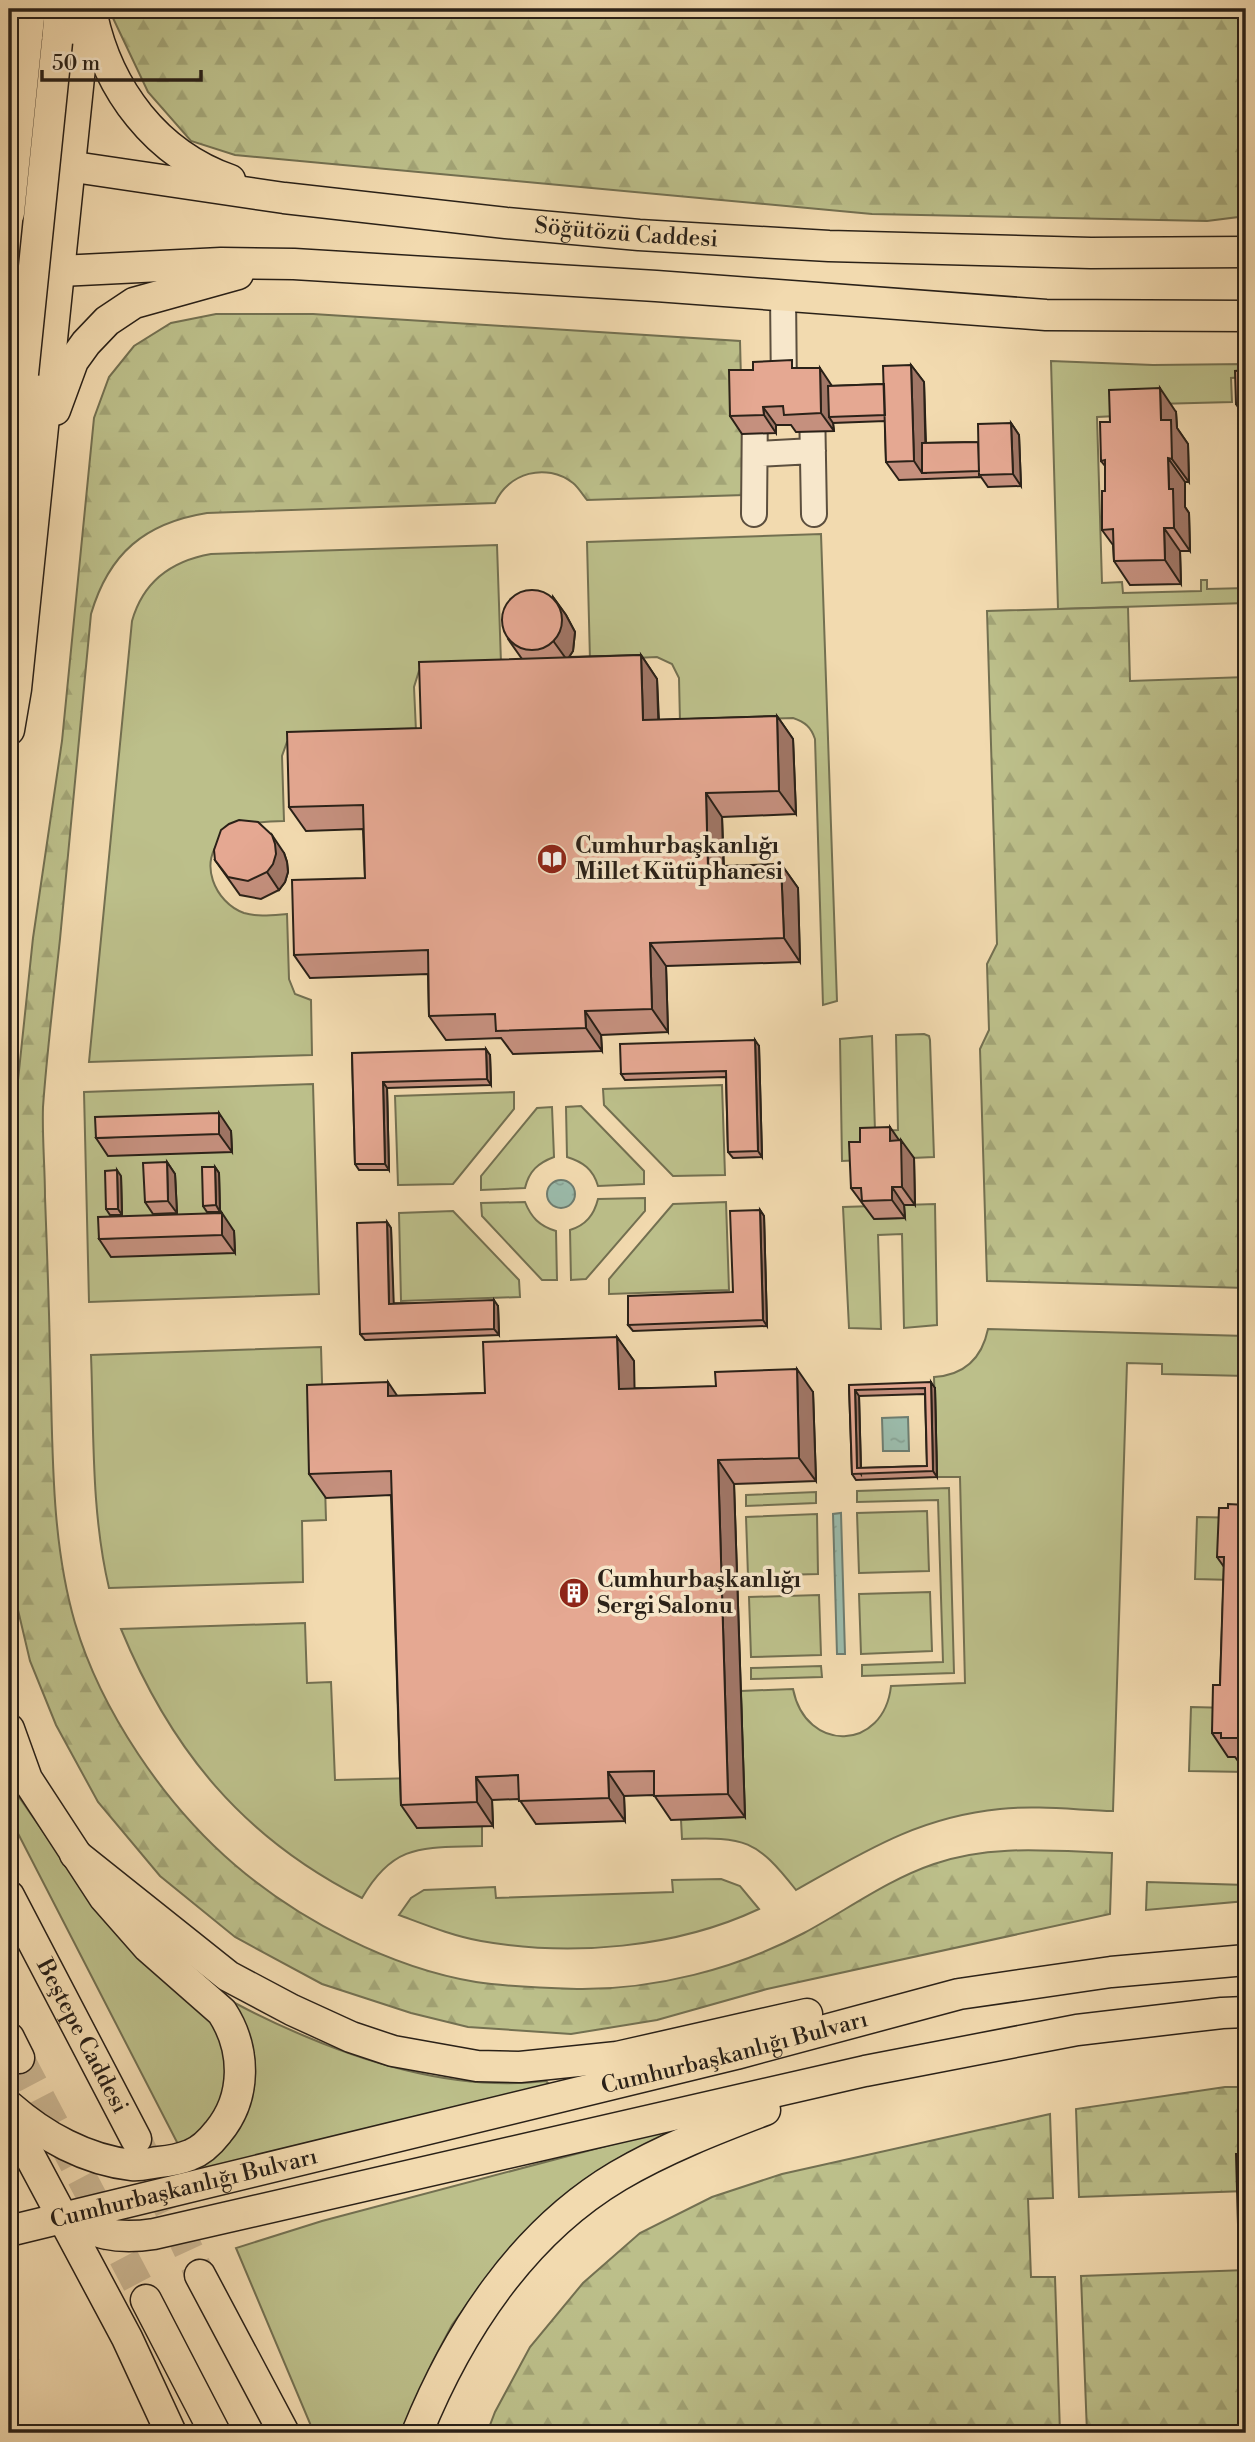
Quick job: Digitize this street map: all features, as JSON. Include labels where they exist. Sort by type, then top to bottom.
[{"type":"main road","points":[[9,552],[23,374],[60,9]]},
{"type":"main road","points":[[9,730],[16,689],[88,9]]},
{"type":"main road","points":[[88,9],[108,68],[124,97],[150,130],[196,165],[214,174],[284,198]]},
{"type":"main road","points":[[9,213],[28,23]]},
{"type":"main road","points":[[9,86],[28,98],[58,97],[73,87],[80,69]]},
{"type":"main road","name":"Söğütözü Caddesi","points":[[9,158],[284,198],[506,223],[639,234],[829,246],[1091,253],[1246,252]]},
{"type":"main road","points":[[9,267],[60,271],[221,263],[275,264],[783,295],[1046,315],[1246,316]]},
{"type":"main road","points":[[40,449],[73,361],[107,321],[134,303],[275,264]]},
{"type":"main road","points":[[9,305],[32,307],[42,315],[52,337]]},
{"type":"main road","points":[[9,1728],[27,1779],[104,1897],[148,1947],[222,2012],[231,2025],[239,2048],[240,2068],[238,2089],[224,2124],[210,2142],[192,2155],[173,2160],[134,2165],[96,2158],[33,2127],[9,2106]]},
{"type":"main road","points":[[75,1854],[228,1976],[351,2037],[393,2051],[436,2060],[477,2066],[520,2067],[617,2057],[863,2001],[959,1994]]},
{"type":"main road","name":"Beştepe Caddesi","points":[[9,1896],[136,2139]]},
{"type":"main road","name":"Cumhurbaşkanlığı Bulvarı","points":[[61,2217],[736,2054],[959,1994],[1111,1972],[1246,1960]]},
{"type":"main road","name":"Cumhurbaşkanlığı Bulvarı","points":[[61,2217],[107,2236],[154,2234],[865,2071],[1077,2030],[1246,2012]]},
{"type":"main road","points":[[417,2433],[435,2390],[464,2334],[499,2284],[571,2210],[617,2177],[670,2149],[865,2071]]},
{"type":"main road","points":[[9,2117],[127,2338],[172,2433]]},
{"type":"main road","points":[[9,2231],[61,2217]]},
{"type":"main road","points":[[200,2275],[284,2433]]},
{"type":"main road","points":[[146,2300],[215,2433]]},
{"type":"street","points":[[783,295],[784,404]]},
{"type":"street","points":[[754,514],[755,405],[812,404],[814,514]]},
{"type":"street","points":[[755,454],[813,451]]},
{"type":"green space","points":[[111,9],[1246,9],[1246,216],[1207,221],[872,214],[235,155],[191,141],[148,92]]},
{"type":"green space","points":[[216,314],[313,314],[740,341],[744,495],[587,500],[575,485],[562,477],[540,472],[518,478],[509,484],[495,503],[207,513],[165,524],[148,533],[132,544],[108,574],[91,614],[43,1107],[57,1524],[75,1623],[101,1690],[138,1754],[160,1785],[209,1841],[235,1865],[288,1905],[348,1939],[411,1966],[444,1975],[501,1985],[577,1989],[635,1986],[694,1975],[778,1946],[884,1887],[934,1864],[1000,1851],[1112,1853],[1110,1914],[767,1989],[657,2020],[571,2034],[468,2027],[411,2013],[322,1984],[235,1937],[160,1876],[98,1802],[56,1725],[30,1661],[14,1593],[9,1550],[13,1293],[9,1252],[9,1165],[33,938],[62,741],[94,418],[109,377],[134,346],[171,323]]},
{"type":"green space","points":[[1051,361],[1153,365],[1246,364],[1246,377],[1231,378],[1232,402],[1118,405],[1117,416],[1097,417],[1102,583],[1122,582],[1123,593],[1201,591],[1201,580],[1207,580],[1207,589],[1246,588],[1246,603],[1058,609]]},
{"type":"green space","points":[[821,534],[837,1001],[823,1005],[813,735],[807,726],[793,718],[680,722],[679,678],[672,664],[657,657],[590,660],[587,542]]},
{"type":"green space","points":[[497,545],[501,663],[419,671],[414,687],[416,731],[287,742],[282,756],[284,821],[237,828],[215,847],[211,858],[213,880],[218,891],[234,908],[254,915],[287,914],[289,979],[295,994],[311,1000],[312,1055],[89,1062],[132,621],[143,595],[171,568],[211,554]]},
{"type":"green space","points":[[1128,607],[1130,681],[1246,677],[1246,1288],[987,1281],[980,1049],[989,1030],[987,964],[997,944],[987,611]]},
{"type":"green space","points":[[896,1035],[929,1036],[930,1040],[934,1157],[842,1161],[840,1039],[872,1036],[875,1131],[898,1130]]},
{"type":"green space","points":[[313,1084],[319,1294],[89,1302],[84,1092]]},
{"type":"green space","points":[[722,1085],[725,1175],[673,1176],[604,1105],[603,1089]]},
{"type":"green space","points":[[514,1092],[514,1109],[453,1184],[398,1185],[395,1096]]},
{"type":"green space","points":[[581,1106],[644,1171],[644,1184],[598,1186],[587,1167],[567,1157],[566,1107]]},
{"type":"green space","points":[[552,1107],[554,1157],[535,1168],[525,1188],[481,1190],[481,1176],[537,1108]]},
{"type":"green space","points":[[645,1198],[645,1211],[586,1279],[571,1280],[570,1230],[588,1219],[598,1199]]},
{"type":"green space","points":[[525,1202],[536,1220],[556,1231],[557,1280],[542,1280],[482,1216],[481,1203]]},
{"type":"green space","points":[[726,1202],[729,1290],[609,1294],[609,1279],[673,1204]]},
{"type":"green space","points":[[935,1204],[937,1325],[904,1328],[902,1234],[878,1235],[881,1329],[849,1328],[843,1207],[874,1206],[875,1219],[904,1218],[904,1205]]},
{"type":"green space","points":[[453,1211],[519,1280],[520,1297],[401,1301],[399,1213]]},
{"type":"green space","points":[[988,1329],[1246,1336],[1246,1376],[1162,1374],[1162,1364],[1127,1363],[1113,1811],[1014,1808],[971,1813],[893,1838],[796,1890],[770,1860],[748,1845],[721,1839],[682,1839],[681,1820],[744,1817],[741,1691],[793,1689],[801,1710],[813,1725],[828,1734],[844,1736],[860,1733],[875,1723],[885,1707],[891,1686],[965,1683],[960,1477],[937,1477],[934,1377],[955,1373],[970,1363],[981,1348]]},
{"type":"green space","points":[[321,1347],[326,1520],[302,1521],[303,1582],[109,1588],[96,1501],[91,1355]]},
{"type":"green space","points":[[949,1488],[954,1673],[862,1676],[862,1665],[943,1662],[938,1500],[857,1502],[857,1491]]},
{"type":"green space","points":[[816,1492],[816,1503],[746,1506],[746,1495]]},
{"type":"green space","points":[[927,1511],[929,1571],[859,1573],[857,1513]]},
{"type":"green space","points":[[817,1514],[818,1574],[748,1576],[746,1517]]},
{"type":"green space","points":[[1197,1517],[1246,1518],[1233,1580],[1195,1579]]},
{"type":"green space","points":[[930,1592],[932,1651],[861,1654],[859,1594]]},
{"type":"green space","points":[[819,1595],[821,1655],[751,1657],[749,1597]]},
{"type":"green space","points":[[305,1623],[307,1683],[331,1682],[335,1780],[416,1778],[417,1828],[482,1826],[482,1846],[427,1849],[399,1857],[374,1880],[362,1898],[320,1874],[281,1848],[216,1786],[163,1714],[121,1629]]},
{"type":"green space","points":[[821,1666],[822,1677],[751,1679],[751,1668]]},
{"type":"green space","points":[[1191,1707],[1230,1708],[1238,1757],[1246,1761],[1246,1772],[1189,1771]]},
{"type":"green space","points":[[19,1797],[102,1916],[224,2032],[227,2089],[208,2129],[180,2148],[9,1816],[9,1803]]},
{"type":"green space","points":[[721,1879],[740,1886],[759,1909],[693,1933],[623,1946],[515,1946],[460,1936],[399,1915],[411,1898],[424,1890],[495,1887],[496,1898],[673,1892],[672,1880]]},
{"type":"green space","points":[[1147,1882],[1246,1885],[1246,1901],[1146,1910]]},
{"type":"green space","points":[[231,2001],[304,2036],[383,2064],[465,2081],[546,2081],[551,2086],[198,2171],[196,2166],[253,2077],[253,2052],[247,2030]]},
{"type":"green space","points":[[1225,2087],[1246,2087],[1246,2191],[1079,2197],[1076,2109]]},
{"type":"green space","points":[[1050,2114],[1053,2198],[1028,2199],[1031,2277],[1055,2277],[1060,2433],[487,2433],[495,2412],[530,2347],[583,2283],[640,2233],[712,2197],[782,2174]]},
{"type":"green space","points":[[708,2119],[486,2278],[452,2325],[432,2363],[403,2433],[314,2433],[236,2248],[322,2221]]},
{"type":"green space","points":[[1246,2270],[1246,2433],[1087,2433],[1081,2276]]},
{"type":"water","points":[[561,1180],[571,1184],[575,1194],[571,1204],[561,1208],[551,1204],[547,1194],[551,1184]]},
{"type":"water","points":[[908,1417],[909,1451],[883,1451],[882,1418]]},
{"type":"water","points":[[841,1513],[845,1654],[837,1654],[833,1514]]},
{"type":"building","points":[[792,360],[792,368],[820,368],[821,413],[784,415],[783,406],[763,407],[764,415],[730,416],[729,370],[753,370],[753,362]]},
{"type":"building","points":[[911,365],[914,461],[886,462],[883,366]]},
{"type":"building","points":[[1246,370],[1246,403],[1236,404],[1235,371]]},
{"type":"building","points":[[884,384],[885,415],[829,417],[828,386]]},
{"type":"building","points":[[1160,388],[1161,420],[1171,420],[1172,459],[1168,458],[1169,489],[1173,489],[1174,528],[1164,528],[1165,560],[1114,561],[1113,529],[1102,530],[1105,460],[1101,461],[1100,422],[1110,422],[1109,390]]},
{"type":"building","points":[[1011,423],[1013,474],[979,475],[978,424]]},
{"type":"building","points":[[978,442],[979,471],[922,473],[922,443]]},
{"type":"building","points":[[1246,551],[1246,585],[1241,585],[1240,552]]},
{"type":"building","points":[[526,590],[538,590],[557,603],[562,620],[560,632],[549,645],[538,650],[526,650],[507,637],[502,626],[502,614],[515,595]]},
{"type":"building","name":"Cumhurbaşkanlığı Millet Kütüphanesi","points":[[641,655],[643,720],[777,716],[779,791],[706,793],[708,867],[781,864],[784,938],[650,943],[652,1009],[585,1011],[586,1028],[496,1031],[495,1014],[429,1016],[428,950],[294,955],[292,880],[365,878],[363,805],[289,807],[287,732],[421,728],[419,662]]},
{"type":"building","points":[[239,820],[258,822],[272,835],[275,844],[273,864],[267,872],[248,881],[228,877],[215,860],[214,850],[221,830]]},
{"type":"building","points":[[755,1040],[758,1151],[728,1152],[726,1071],[621,1074],[620,1044]]},
{"type":"building","points":[[486,1049],[487,1079],[383,1082],[385,1164],[355,1164],[352,1053]]},
{"type":"building","points":[[219,1113],[219,1134],[96,1138],[95,1117]]},
{"type":"building","points":[[890,1127],[890,1141],[901,1140],[902,1187],[892,1187],[892,1200],[862,1201],[861,1188],[851,1188],[849,1142],[860,1142],[860,1128]]},
{"type":"building","points":[[167,1162],[168,1201],[145,1202],[143,1163]]},
{"type":"building","points":[[202,1167],[215,1167],[216,1205],[203,1206]]},
{"type":"building","points":[[117,1170],[118,1209],[106,1209],[105,1171]]},
{"type":"building","points":[[760,1210],[763,1320],[628,1325],[628,1296],[733,1292],[730,1211]]},
{"type":"building","points":[[222,1213],[222,1235],[99,1239],[98,1217]]},
{"type":"building","points":[[387,1222],[389,1304],[494,1300],[494,1329],[360,1334],[357,1223]]},
{"type":"building","name":"Cumhurbaşkanlığı Sergi Salonu","points":[[617,1337],[619,1389],[716,1386],[715,1372],[797,1369],[799,1458],[718,1460],[728,1794],[654,1796],[654,1771],[608,1772],[609,1798],[519,1801],[518,1775],[476,1777],[477,1802],[401,1805],[391,1471],[309,1474],[307,1385],[388,1382],[388,1396],[485,1393],[483,1342]]},
{"type":"building","points":[[931,1382],[933,1471],[852,1474],[849,1385]],"holes":[[[925,1388],[927,1466],[857,1468],[855,1390]]]},
{"type":"building","points":[[1228,1504],[1246,1505],[1246,1738],[1221,1738],[1221,1733],[1212,1733],[1213,1685],[1220,1685],[1224,1557],[1217,1557],[1219,1508],[1228,1508]]},
{"type":"building","points":[[1236,2154],[1246,2154],[1246,2259],[1239,2259]]},
{"type":"tunnel","points":[[19,2058],[146,2300]]},
{"type":"tunnel","points":[[138,2142],[200,2275]]},
{"type":"place","name":"Cumhurbaşkanlığı Millet Kütüphanesi","points":[[552,859]]},
{"type":"place","name":"Cumhurbaşkanlığı Sergi Salonu","points":[[574,1593]]}]
